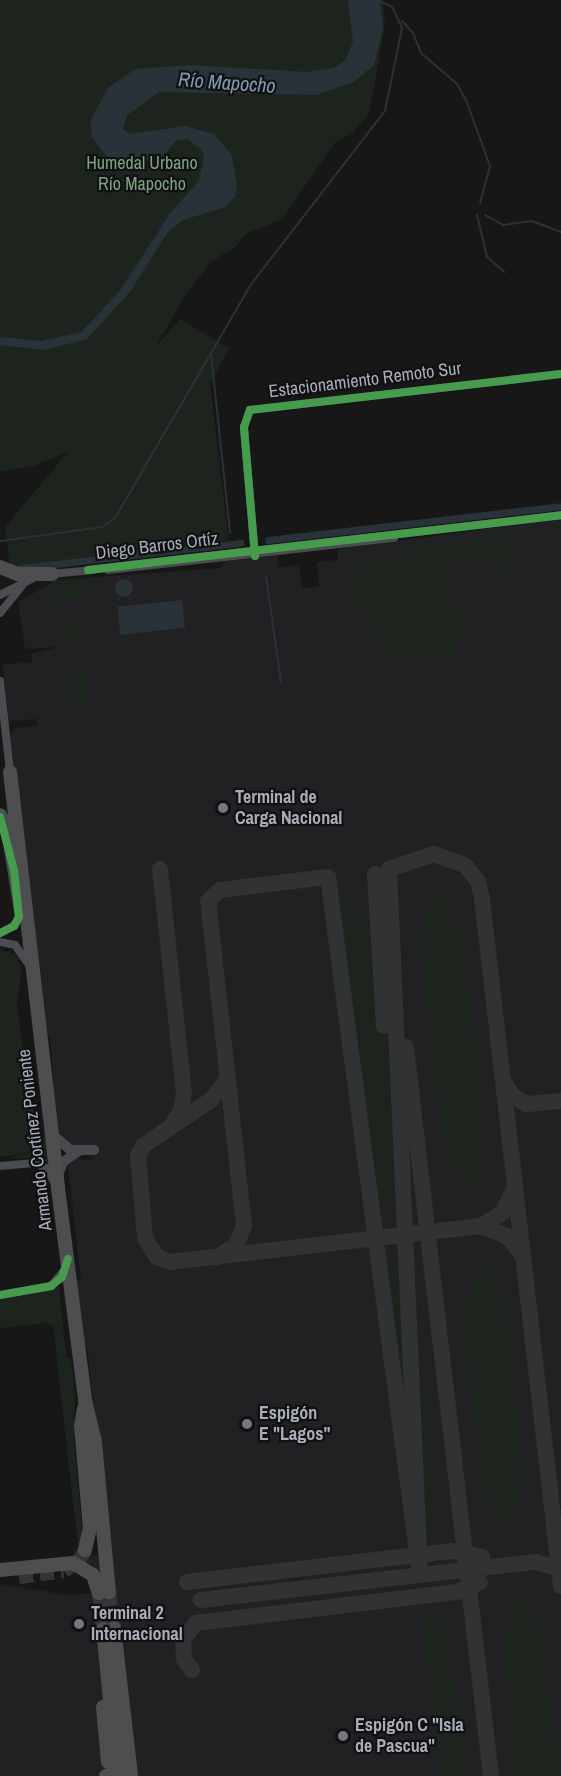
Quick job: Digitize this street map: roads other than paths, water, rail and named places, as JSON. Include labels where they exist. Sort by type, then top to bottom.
[{"type":"highway","points":[[0,567],[30,576],[52,574]]},
{"type":"highway","points":[[0,788],[10,772]]},
{"type":"highway","points":[[10,772],[22,875]]},
{"type":"highway","points":[[0,816],[13,840],[22,875]]},
{"type":"highway","name":"Armando Cortínez Poniente","points":[[0,1570],[73,1563],[87,1569],[96,1580],[100,1593],[95,1442],[85,1400],[57,1183],[22,875]]},
{"type":"highway","name":"Armando Cortínez Poniente","points":[[85,1400],[81,1426],[90,1528],[85,1550]]},
{"type":"highway","points":[[0,1579],[19,1577]]},
{"type":"highway","points":[[104,1629],[119,1765],[117,1773],[106,1776]]},
{"type":"highway","points":[[104,1629],[108,1762]]},
{"type":"highway","points":[[104,1629],[131,1776]]},
{"type":"street","name":"Estacionamiento Remoto Sur","points":[[255,552],[244,427],[250,410],[561,374]]},
{"type":"street","name":"Diego Barros Ortíz","points":[[52,574],[561,515]]},
{"type":"street","points":[[0,594],[30,576]]},
{"type":"street","points":[[0,613],[30,576]]},
{"type":"street","points":[[0,681],[10,772]]},
{"type":"street","points":[[0,816],[14,870],[19,917],[14,926],[0,933]]},
{"type":"street","points":[[0,942],[18,948],[33,972]]},
{"type":"street","points":[[52,1134],[63,1147],[79,1151],[94,1150]]},
{"type":"street","points":[[57,1183],[63,1162],[79,1151]]},
{"type":"street","points":[[0,1166],[40,1165],[57,1183]]},
{"type":"street","points":[[0,1294],[51,1286],[62,1277],[68,1259]]},
{"type":"water","name":"Río Mapocho","points":[[348,0],[380,0],[383,28],[374,65],[353,82],[317,95],[159,92],[127,115],[123,129],[130,134],[185,126],[214,134],[231,154],[237,184],[235,196],[226,207],[183,220],[168,232],[130,292],[87,339],[44,350],[0,345],[0,337],[42,341],[81,332],[119,292],[171,212],[199,181],[204,156],[200,148],[187,139],[175,141],[163,157],[122,165],[109,160],[92,137],[90,121],[108,88],[135,69],[189,65],[307,72],[336,67],[346,59],[353,42]]},
{"type":"water","points":[[124,579],[130,582],[133,588],[130,594],[124,597],[118,594],[115,588],[118,582]]},
{"type":"water","points":[[182,600],[185,628],[120,635],[117,607]]},
{"type":"waterway","points":[[0,541],[102,527],[115,518],[252,283],[385,111],[402,28],[392,7],[377,0]]},
{"type":"waterway","points":[[402,21],[413,33],[421,53],[457,84],[466,100],[490,166],[480,203]]},
{"type":"waterway","points":[[477,215],[487,257],[504,272]]},
{"type":"waterway","points":[[485,215],[503,225],[532,221],[561,232]]},
{"type":"waterway","points":[[211,354],[230,533]]},
{"type":"waterway","points":[[268,540],[561,506]]},
{"type":"waterway","points":[[20,568],[241,543]]},
{"type":"waterway","points":[[266,576],[281,683]]},
{"type":"tunnel","points":[[19,1577],[64,1571],[78,1562],[85,1550]]},
{"type":"tunnel","points":[[109,1592],[114,1628]]},
{"type":"tunnel","points":[[99,1593],[103,1629]]},
{"type":"place","name":"Terminal de Carga Nacional","points":[[223,808]]},
{"type":"place","name":"Espigón E \"Lagos\"","points":[[247,1424]]},
{"type":"place","name":"Terminal 2 Internacional","points":[[79,1624]]},
{"type":"place","name":"Espigón C \"Isla de Pascua\"","points":[[343,1736]]},
{"type":"park label","name":"Humedal Urbano Río Mapocho","points":[[142,174]]}]
